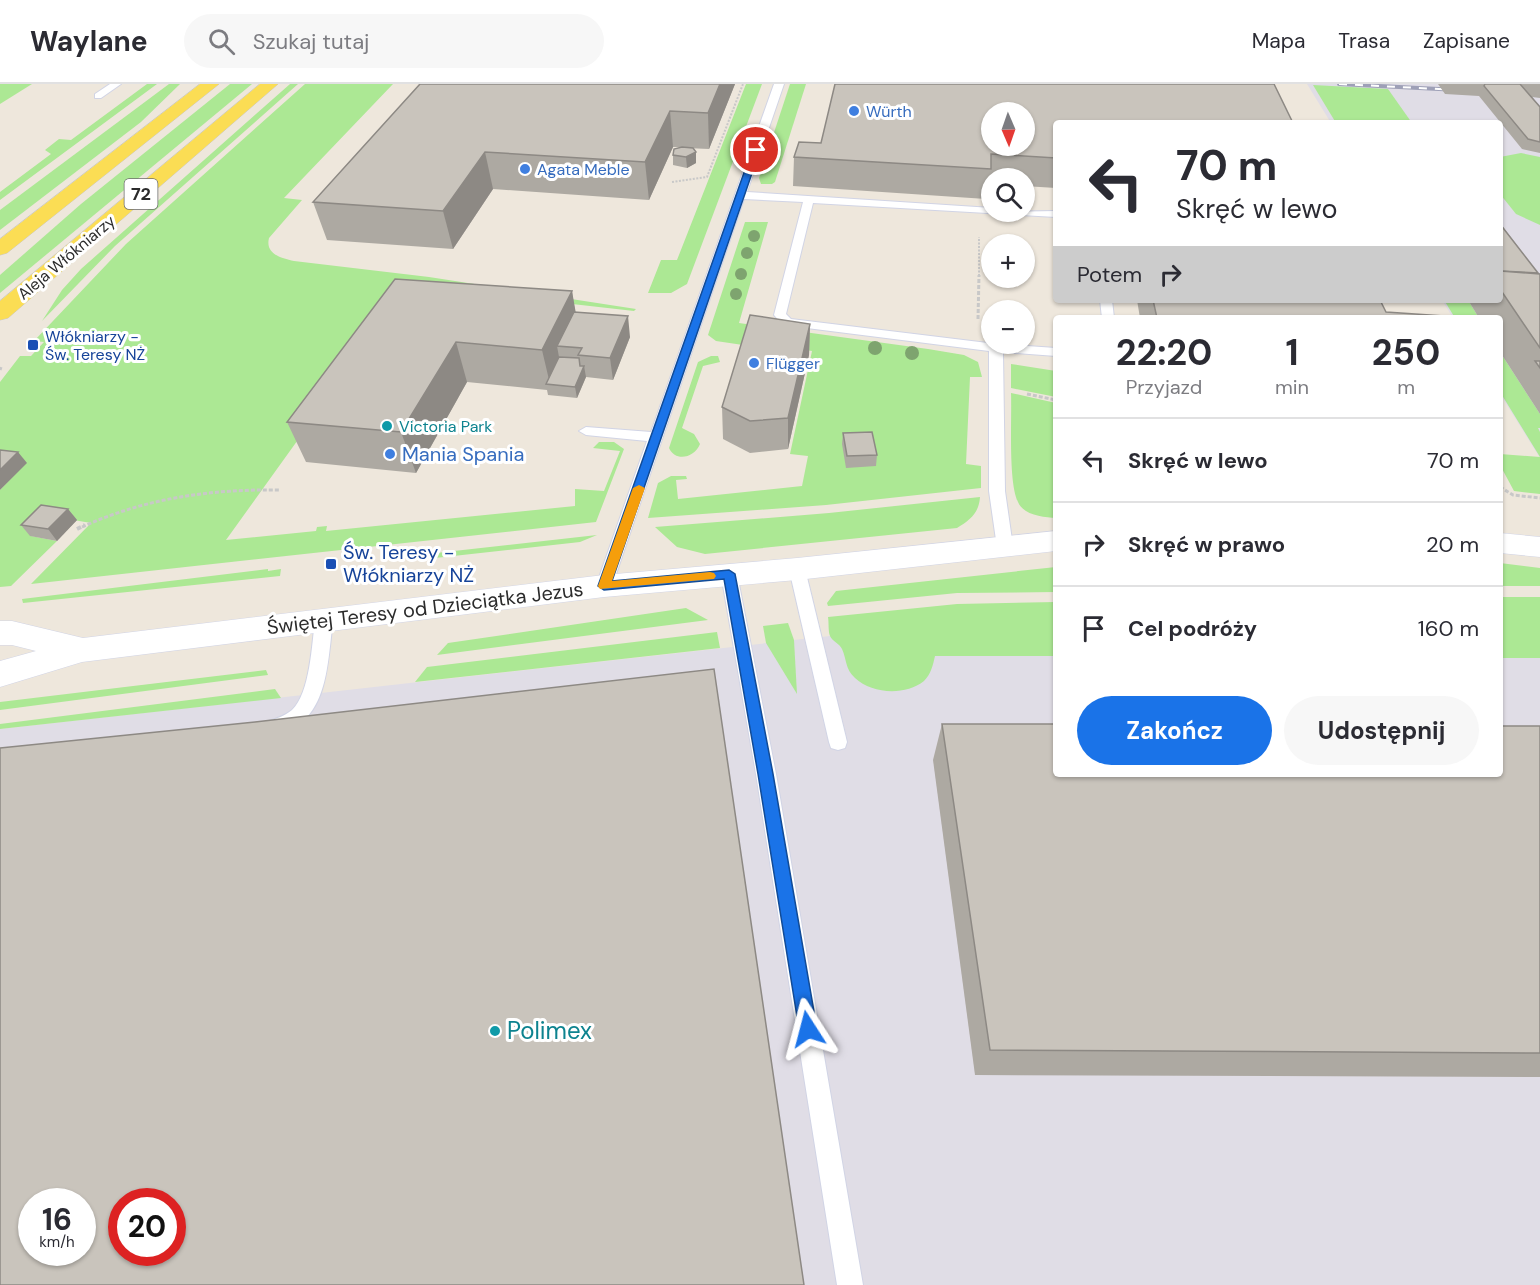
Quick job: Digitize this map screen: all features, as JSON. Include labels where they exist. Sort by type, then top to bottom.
[{"type":"main road","name":"72","points":[[0,249],[211,84]]},
{"type":"main road","name":"Aleja Włókniarzy","points":[[0,314],[270,84]]},
{"type":"street","name":"Świętej Teresy od Dzieciątka Jezus","points":[[0,674],[82,650],[604,586],[798,569],[1053,541]]},
{"type":"street","points":[[1503,543],[1540,548]]},
{"type":"street","name":"Świętej Teresy od Dzieciątka Jezus","points":[[0,633],[12,633],[82,650]]},
{"type":"lane","points":[[98,96],[116,84]]},
{"type":"lane","points":[[604,586],[779,84]]},
{"type":"lane","points":[[740,195],[981,210]]},
{"type":"lane","points":[[809,199],[783,303],[782,319],[787,322],[981,346]]},
{"type":"lane","points":[[1035,213],[1053,214]]},
{"type":"lane","points":[[1035,351],[1053,352]]},
{"type":"lane","points":[[996,354],[997,491],[1005,547]]},
{"type":"lane","points":[[586,431],[656,437]]},
{"type":"lane","points":[[798,569],[838,742]]},
{"type":"lane","points":[[729,574],[766,774],[850,1285]]},
{"type":"lane","points":[[250,729],[274,727],[287,722],[299,715],[307,705],[324,620]]},
{"type":"path","points":[[672,182],[706,177],[743,84]]},
{"type":"path","points":[[977,346],[988,222]]},
{"type":"path","points":[[77,529],[109,514],[194,492],[236,489],[280,490]]},
{"type":"path","points":[[1503,489],[1513,495],[1540,498]]},
{"type":"shaded area","points":[[1307,84],[1540,84],[1540,458],[1503,399],[1503,315],[1451,315],[1444,303],[1503,303],[1503,120],[1329,120]]},
{"type":"shaded area","points":[[1503,612],[1540,612],[1540,1285],[0,1285],[0,729],[830,636],[845,618],[1053,616],[1053,777],[1503,777]]},
{"type":"green space","points":[[0,84],[32,84],[0,104]]},
{"type":"green space","points":[[147,84],[157,84],[0,200],[0,192],[51,154],[45,150],[59,139],[71,140]]},
{"type":"green space","points":[[169,84],[180,84],[141,122],[0,230],[0,210]]},
{"type":"green space","points":[[230,84],[252,84],[0,293],[0,275],[81,204]]},
{"type":"green space","points":[[290,84],[298,84],[115,246],[42,321],[62,290],[81,269]]},
{"type":"green space","points":[[305,84],[393,84],[284,198],[302,200],[269,238],[269,248],[272,252],[294,261],[429,277],[636,309],[634,311],[407,288],[226,540],[316,531],[317,527],[327,526],[326,531],[575,506],[575,489],[604,491],[620,451],[593,448],[599,442],[614,442],[624,449],[596,522],[31,584],[91,523],[50,516],[31,536],[57,541],[11,586],[0,587],[0,490],[26,463],[0,460],[0,382],[20,356],[31,356],[44,342],[34,341],[126,244]]},
{"type":"green space","points":[[746,84],[762,84],[687,284],[671,293],[648,293],[661,260],[677,260]]},
{"type":"green space","points":[[790,84],[806,84],[775,182],[761,184],[759,178]]},
{"type":"green space","points":[[1313,85],[1388,89],[1410,120],[1334,120]]},
{"type":"green space","points":[[1521,153],[1540,157],[1540,225],[1516,214],[1503,198],[1503,156]]},
{"type":"green space","points":[[745,222],[768,222],[739,323],[928,349],[964,355],[978,362],[982,377],[970,377],[966,464],[981,466],[981,488],[826,505],[648,518],[658,483],[671,476],[686,476],[687,479],[676,480],[678,499],[802,486],[808,456],[790,454],[812,351],[746,341],[743,345],[716,341],[708,335]]},
{"type":"green space","points":[[1446,303],[1470,303],[1477,315],[1453,315]]},
{"type":"green space","points":[[711,356],[718,356],[720,362],[703,366],[682,428],[694,434],[700,444],[698,449],[690,455],[676,456],[669,448],[698,362]]},
{"type":"green space","points":[[1503,357],[1540,414],[1540,428],[1538,428],[1540,457],[1503,397]]},
{"type":"green space","points":[[1011,364],[1053,371],[1053,396],[1011,388]]},
{"type":"green space","points":[[1011,393],[1053,402],[1053,518],[1029,513],[1021,507],[1015,493],[1012,465]]},
{"type":"green space","points":[[1503,454],[1540,457],[1540,494],[1514,491],[1503,471]]},
{"type":"green space","points":[[980,497],[973,515],[957,528],[705,554],[677,547],[655,527],[829,513]]},
{"type":"green space","points":[[597,535],[580,542],[426,559],[427,554]]},
{"type":"green space","points":[[1503,563],[1540,568],[1540,586],[1503,586]]},
{"type":"green space","points":[[1053,567],[1053,592],[957,593],[828,606],[827,603],[836,591]]},
{"type":"green space","points":[[268,569],[268,571],[281,569],[280,576],[23,603],[22,599]]},
{"type":"green space","points":[[1503,597],[1540,597],[1540,658],[1503,658]]},
{"type":"green space","points":[[1053,602],[1053,656],[935,656],[930,672],[924,681],[916,686],[898,691],[879,690],[862,683],[852,675],[842,649],[831,638],[829,632],[828,617],[957,604]]},
{"type":"green space","points":[[686,608],[708,620],[437,655],[448,643]]},
{"type":"green space","points":[[788,623],[794,640],[797,694],[766,643],[763,626]]},
{"type":"green space","points":[[717,632],[720,648],[415,682],[427,667]]},
{"type":"green space","points":[[266,670],[268,675],[0,710],[0,702]]},
{"type":"green space","points":[[275,689],[281,698],[0,729],[0,724]]},
{"type":"building","name":"Agata Meble","points":[[420,84],[720,84],[708,113],[670,111],[645,162],[485,152],[443,211],[313,202]]},
{"type":"building","points":[[835,84],[1274,84],[1292,120],[1053,120],[1053,158],[1024,156],[1035,156],[1035,102],[981,102],[981,156],[991,156],[991,168],[794,157],[799,142],[821,143]]},
{"type":"building","points":[[1485,84],[1520,84],[1540,107],[1540,142],[1528,139],[1484,86]]},
{"type":"building","points":[[693,148],[696,152],[686,157],[673,155],[674,149]]},
{"type":"building","points":[[1503,228],[1538,273],[1503,271]]},
{"type":"building","points":[[1503,271],[1540,274],[1540,348],[1503,293]]},
{"type":"building","points":[[395,279],[572,291],[542,350],[456,342],[401,432],[287,422]]},
{"type":"building","points":[[1154,303],[1382,303],[1386,312],[1430,315],[1156,315]]},
{"type":"building","points":[[574,312],[628,316],[610,358],[578,355],[582,348],[557,346]]},
{"type":"building","points":[[750,315],[810,324],[788,418],[750,421],[722,407]]},
{"type":"building","points":[[559,357],[579,358],[580,366],[584,366],[575,387],[546,384]]},
{"type":"building","points":[[872,432],[877,455],[847,456],[843,433]]},
{"type":"building","points":[[0,450],[18,452],[0,470]]},
{"type":"building","points":[[41,505],[68,509],[48,529],[21,525]]},
{"type":"building","name":"Polimex","points":[[714,669],[804,1285],[0,1285],[0,748],[255,722]]},
{"type":"building","points":[[942,724],[1053,724],[1053,777],[1503,777],[1503,726],[1540,726],[1540,1053],[990,1050]]},
{"type":"railway","points":[[1339,84],[1459,90]]},
{"type":"slow traffic","points":[[639,488],[604,586],[710,576]]},
{"type":"place","name":"Würth","points":[[854,111]]},
{"type":"place","name":"Agata Meble","points":[[525,169]]},
{"type":"place","name":"Włókniarzy - Św. Teresy NŻ","points":[[33,345]]},
{"type":"place","name":"Flügger","points":[[754,363]]},
{"type":"place","name":"Victoria Park","points":[[387,426]]},
{"type":"place","name":"Mania Spania","points":[[390,454]]},
{"type":"place","name":"Św. Teresy - Włókniarzy NŻ","points":[[331,564]]},
{"type":"place","name":"Polimex","points":[[495,1031]]},
{"type":"route","points":[[756,150],[604,586],[729,574],[766,774],[808,1029]]}]
